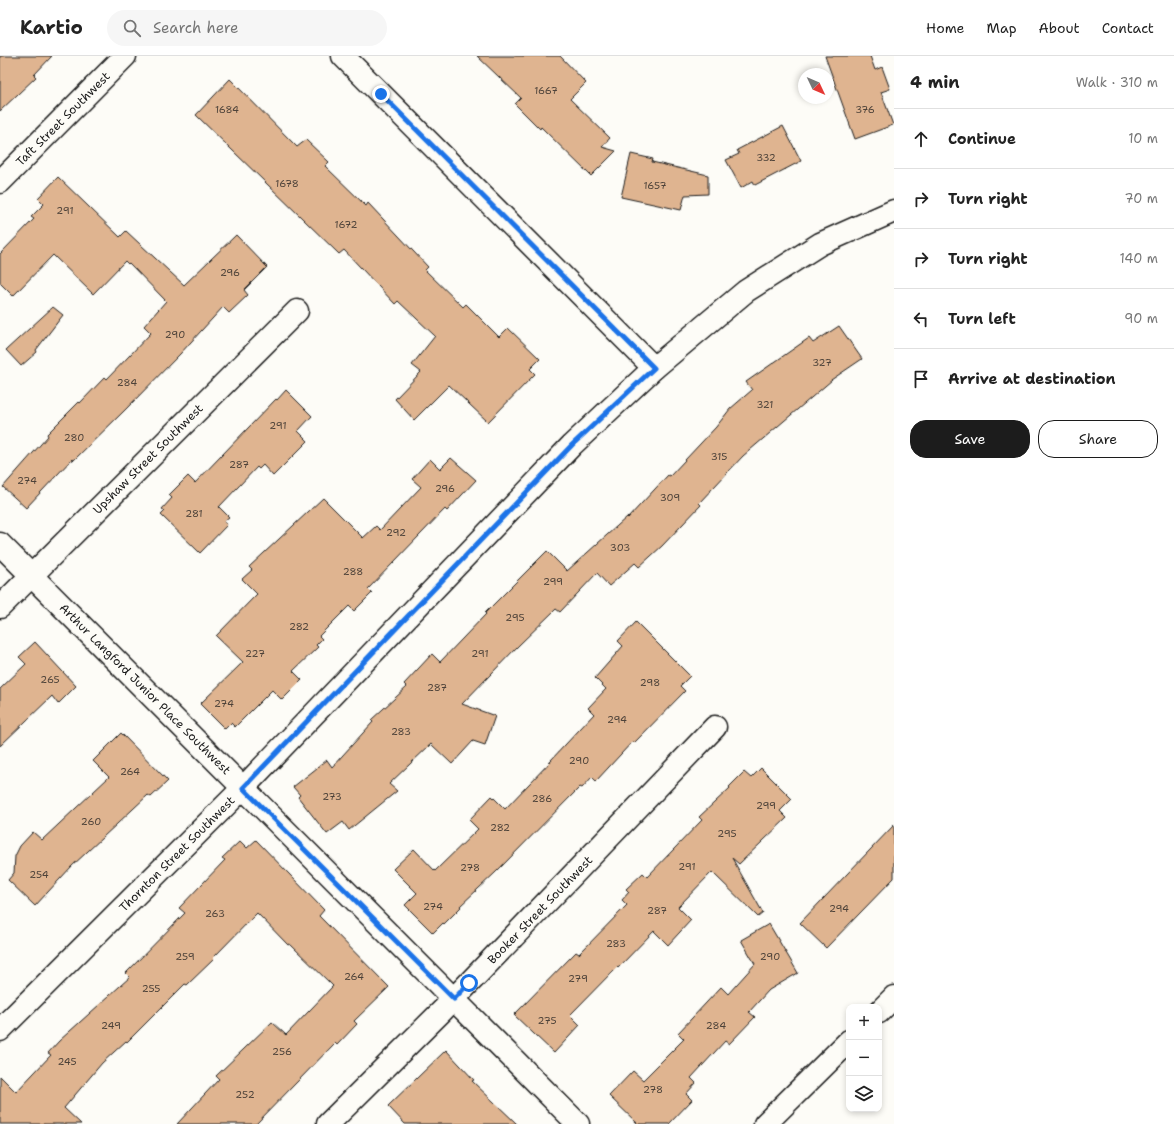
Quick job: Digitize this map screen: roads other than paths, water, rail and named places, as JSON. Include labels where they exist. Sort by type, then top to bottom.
[{"type":"street","name":"Taft Street Southwest","points":[[0,182],[125,56]]},
{"type":"street","points":[[343,56],[654,368]]},
{"type":"street","name":"Thornton Street Southwest","points":[[0,1030],[243,788],[572,445],[654,368],[746,291],[820,244],[894,211]]},
{"type":"street","name":"Upshaw Street Southwest","points":[[0,607],[296,311]]},
{"type":"street","name":"Arthur Langford Junior Place Southwest","points":[[0,544],[578,1124]]},
{"type":"street","name":"Booker Street Southwest","points":[[328,1124],[454,999],[715,727]]},
{"type":"street","points":[[882,1009],[894,997]]},
{"type":"street","points":[[765,1124],[846,1044]]}]
